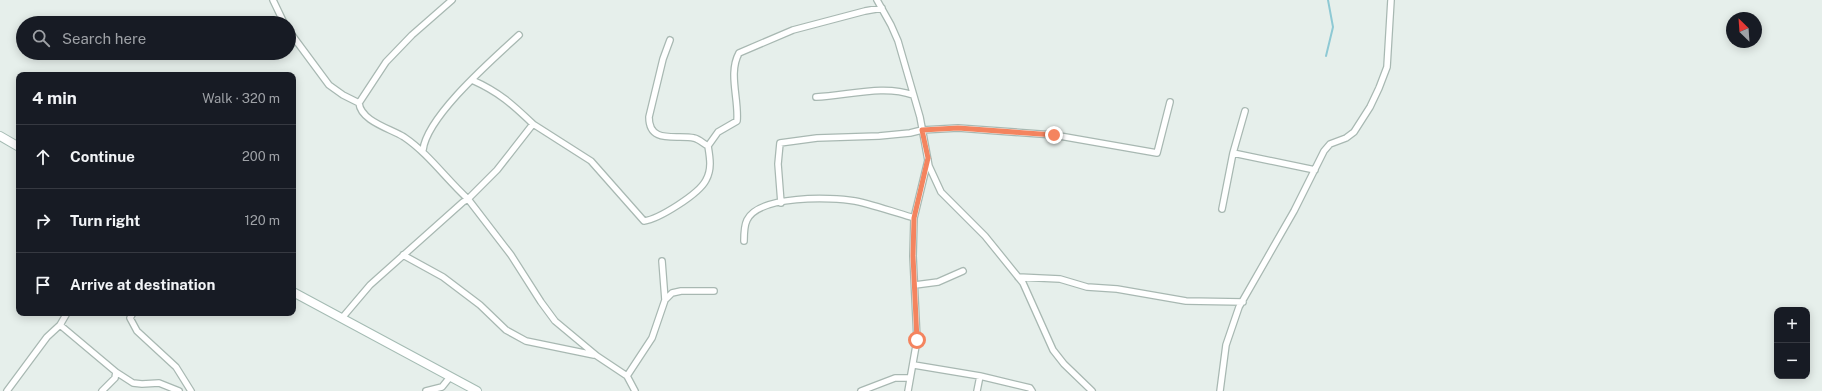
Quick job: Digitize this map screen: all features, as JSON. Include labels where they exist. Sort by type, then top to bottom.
[{"type":"main road","points":[[0,136],[16,145]]},
{"type":"main road","points":[[296,294],[478,391]]},
{"type":"street","points":[[273,0],[281,16]]},
{"type":"street","points":[[452,0],[412,35],[386,62],[359,103],[360,109],[367,117],[392,130],[423,150],[468,199],[511,255],[555,321],[597,356],[627,376],[635,391]]},
{"type":"street","points":[[877,0],[891,25],[898,42],[920,117],[932,176],[941,192],[985,236],[1018,277],[1029,293],[1054,350],[1064,364],[1092,391]]},
{"type":"street","points":[[1220,391],[1226,345],[1243,302],[1330,144],[1346,138],[1354,132],[1370,107],[1379,88],[1387,67],[1391,0]]},
{"type":"street","points":[[472,80],[493,89],[513,104],[533,124],[591,161],[644,221],[654,220],[668,213],[702,186],[709,173],[711,161],[708,146],[718,132],[737,121],[738,109],[734,69],[739,53],[793,30],[882,8]]},
{"type":"street","points":[[423,150],[424,142],[433,127],[472,80],[490,60],[519,35]]},
{"type":"street","points":[[296,40],[329,85],[343,95],[359,103]]},
{"type":"street","points":[[670,40],[663,58],[649,117],[649,124],[653,131],[662,137],[695,138],[708,146]]},
{"type":"street","points":[[816,97],[884,91],[898,91],[913,95]]},
{"type":"street","points":[[781,202],[778,164],[780,143],[817,138],[910,133],[922,130],[958,128],[1054,135],[1157,152],[1170,102]]},
{"type":"street","points":[[1222,209],[1233,153],[1245,111]]},
{"type":"street","points":[[342,318],[370,285],[468,199],[497,170],[533,124]]},
{"type":"street","points":[[1233,153],[1315,170]]},
{"type":"street","points":[[908,391],[914,365],[917,340],[913,256],[914,218],[928,158]]},
{"type":"street","points":[[744,241],[747,220],[753,213],[761,207],[781,202],[820,198],[856,201],[914,218]]},
{"type":"street","points":[[403,255],[443,277],[480,305],[506,330],[526,340],[597,356]]},
{"type":"street","points":[[627,376],[652,338],[665,300],[662,261]]},
{"type":"street","points":[[915,285],[938,282],[963,270]]},
{"type":"street","points":[[1018,277],[1060,279],[1087,287],[1116,289],[1186,301],[1243,302]]},
{"type":"street","points":[[665,300],[672,293],[680,291],[714,291]]},
{"type":"street","points":[[7,391],[47,337],[60,325],[65,316]]},
{"type":"street","points":[[131,316],[130,318],[137,331],[176,367],[191,391]]},
{"type":"street","points":[[60,325],[116,372],[133,383],[159,384],[179,391]]},
{"type":"street","points":[[914,365],[980,376],[1030,388],[1032,391]]},
{"type":"street","points":[[102,391],[115,378],[116,372]]},
{"type":"street","points":[[977,391],[980,376]]},
{"type":"street","points":[[426,391],[442,386],[450,377]]},
{"type":"street","points":[[861,391],[895,378],[910,378]]},
{"type":"waterway","points":[[1326,56],[1333,27],[1328,0]]},
{"type":"route","points":[[917,340],[913,256],[914,218],[916,204],[928,158],[922,130],[958,128],[1054,135]]}]
